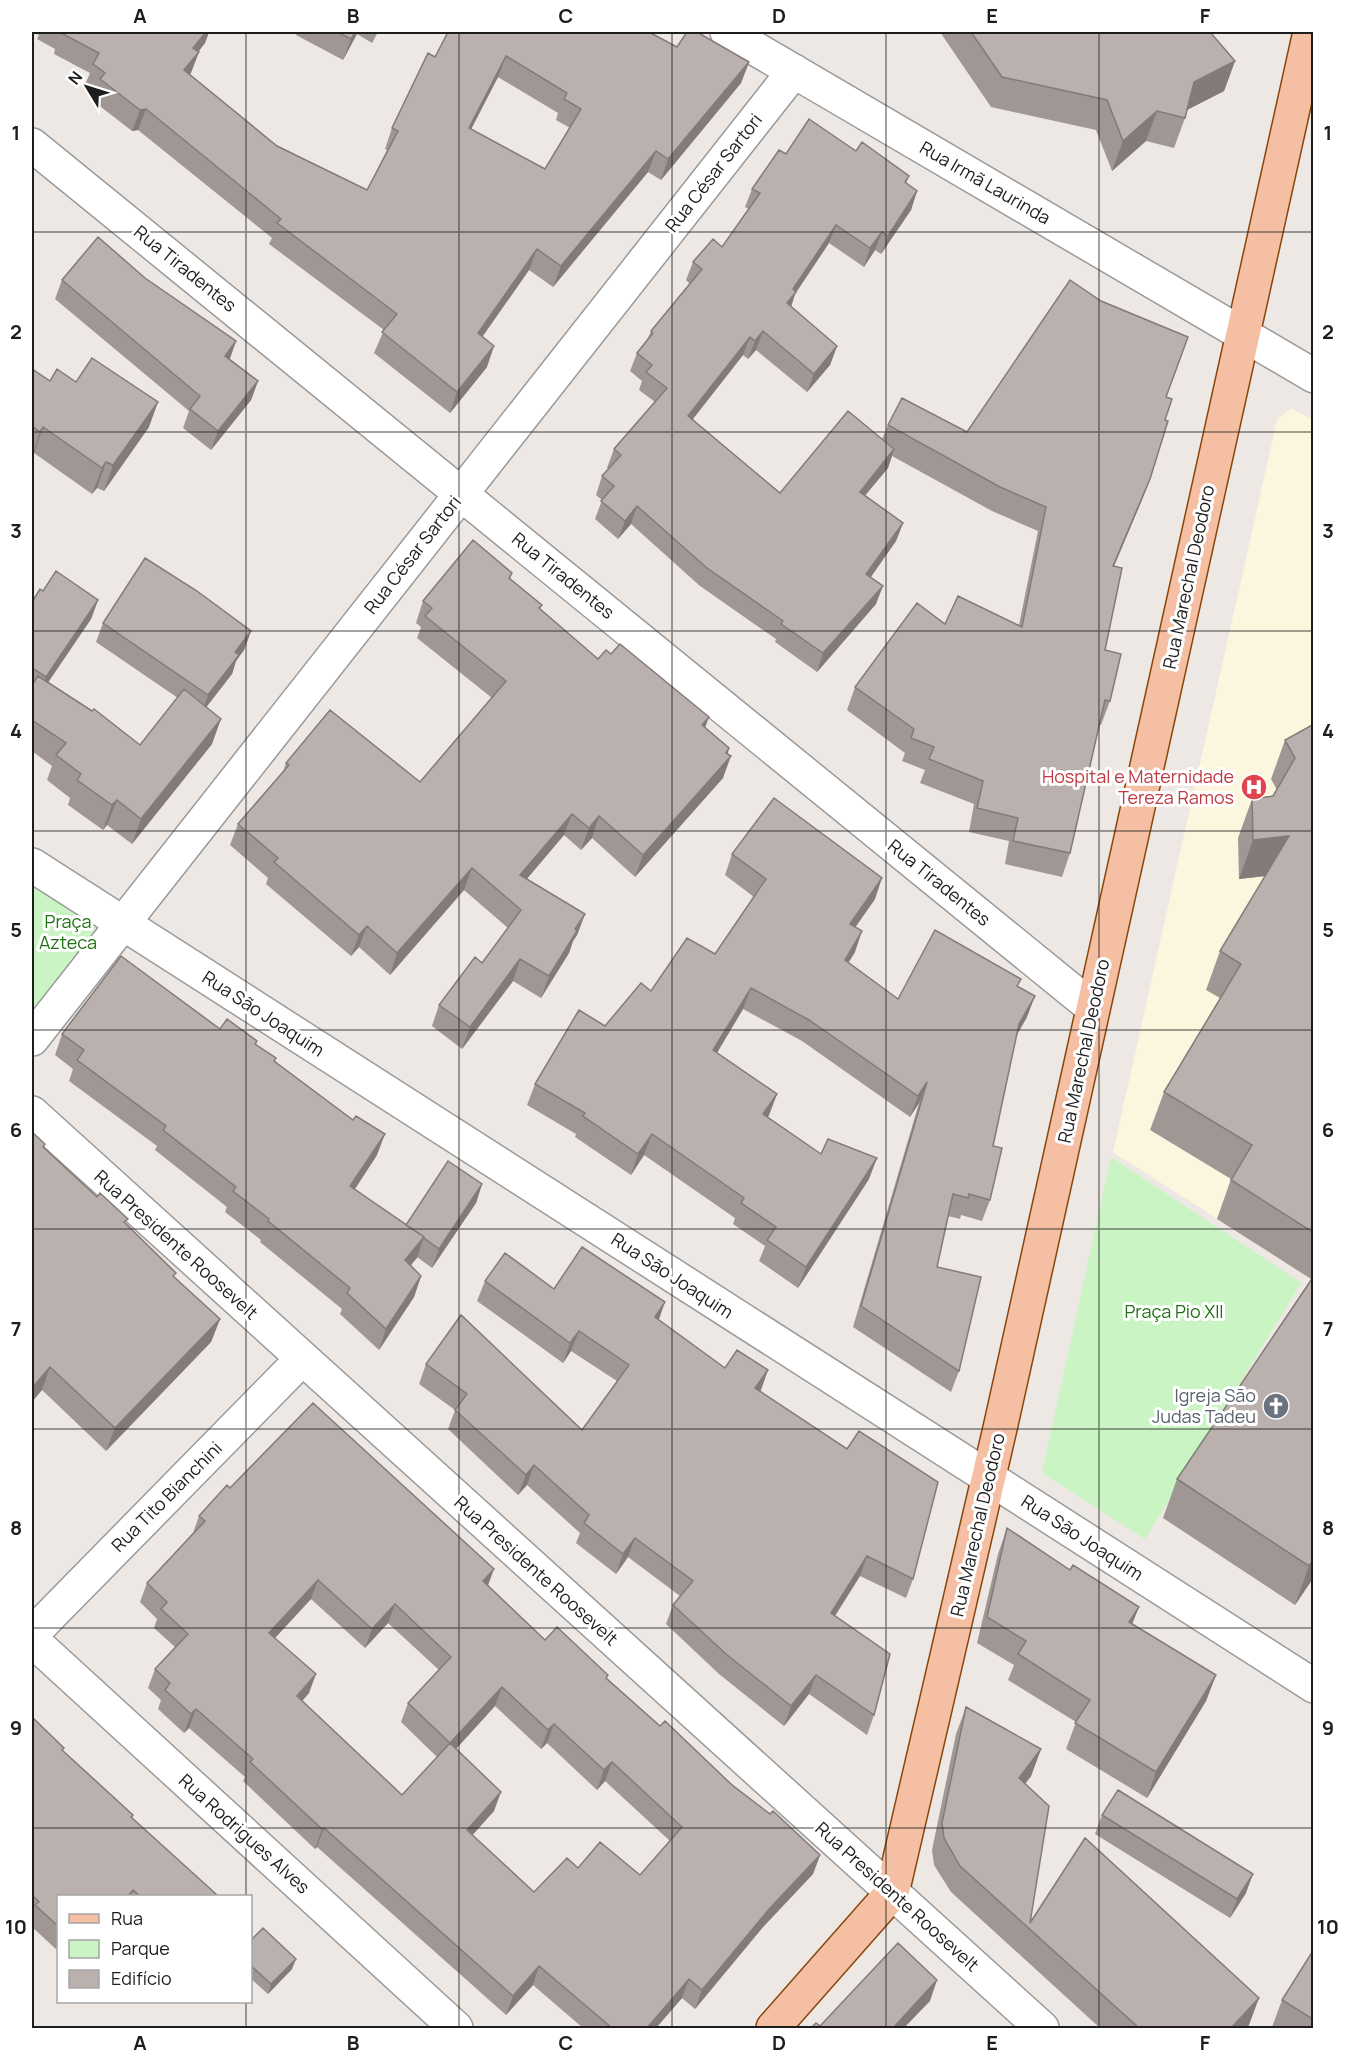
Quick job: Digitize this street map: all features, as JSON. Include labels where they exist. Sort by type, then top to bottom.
[{"type":"main road","name":"Rua Marechal Deodoro","points":[[773,2028],[892,1893],[988,1478],[1310,32]]},
{"type":"street","name":"Rua Irmã Laurinda","points":[[742,35],[794,71],[1314,376]]},
{"type":"street","name":"Rua César Sartori","points":[[32,1039],[794,71]]},
{"type":"street","name":"Rua Tiradentes","points":[[32,144],[1093,1008]]},
{"type":"street","name":"Rua São Joaquim","points":[[32,865],[1314,1686]]},
{"type":"street","name":"Rua Presidente Roosevelt","points":[[32,1113],[1042,2028]]},
{"type":"street","name":"Rua Tito Bianchini","points":[[32,1634],[302,1359]]},
{"type":"street","name":"Rua Rodrigues Alves","points":[[32,1640],[456,2028]]},
{"type":"shaded area","name":"Hospital e Maternidade Tereza Ramos","points":[[1291,408],[1314,421],[1314,1275],[1311,1279],[1113,1152],[1277,420]]},
{"type":"green space","name":"Praça Azteca","points":[[32,865],[123,924],[32,1039]]},
{"type":"green space","name":"Praça Pio XII","points":[[1111,1157],[1301,1283],[1145,1539],[1042,1473]]},
{"type":"building","points":[[206,32],[193,48],[199,52],[184,70],[277,146],[367,190],[398,131],[392,128],[428,53],[435,57],[448,32],[649,32],[677,47],[687,32],[697,32],[749,62],[668,159],[656,151],[561,266],[537,249],[478,333],[494,346],[457,392],[382,332],[397,314],[277,223],[281,219],[146,109],[140,110],[100,79],[105,73],[93,64],[99,53],[61,33]],"holes":[[[506,56],[567,93],[564,99],[581,109],[545,169],[469,128]]]},
{"type":"building","points":[[337,32],[355,32],[351,39]]},
{"type":"building","points":[[971,32],[1210,32],[1235,61],[1194,82],[1185,118],[1157,111],[1123,141],[1107,100],[1002,77]]},
{"type":"building","points":[[809,119],[856,151],[862,142],[909,176],[905,182],[917,191],[888,236],[882,232],[870,248],[836,225],[793,289],[796,292],[787,303],[837,346],[814,374],[763,331],[755,341],[750,337],[688,416],[780,493],[848,411],[894,449],[860,492],[903,523],[866,574],[883,586],[823,653],[781,624],[783,621],[707,568],[637,506],[625,521],[601,501],[614,486],[602,476],[621,455],[614,449],[667,388],[646,372],[652,365],[637,353],[653,333],[651,331],[702,269],[693,262],[713,239],[722,247],[760,193],[752,189],[779,150],[786,154]]},
{"type":"building","points":[[98,237],[145,278],[236,341],[225,356],[258,381],[218,431],[190,409],[200,396],[62,280]]},
{"type":"building","points":[[1070,280],[1101,301],[1188,337],[1166,397],[1172,399],[1165,420],[1168,421],[1150,479],[1113,566],[1122,568],[1105,650],[1121,654],[1110,701],[1105,700],[1070,853],[1013,841],[1018,818],[977,808],[983,781],[929,759],[934,747],[911,738],[914,729],[855,687],[917,603],[945,624],[958,596],[1022,627],[1046,507],[1000,487],[888,425],[902,398],[967,432]]},
{"type":"building","points":[[92,358],[158,402],[113,465],[106,462],[102,468],[43,427],[40,432],[32,426],[32,369],[50,381],[57,369],[76,382]]},
{"type":"building","points":[[473,540],[512,573],[509,578],[542,605],[539,608],[598,659],[606,650],[611,654],[620,644],[709,717],[702,725],[729,748],[726,753],[731,756],[643,855],[599,816],[589,828],[572,814],[520,875],[585,914],[575,929],[577,931],[549,976],[520,959],[470,1027],[439,1005],[475,957],[482,963],[521,910],[472,868],[397,953],[367,926],[359,935],[274,862],[278,858],[238,824],[289,765],[286,763],[330,710],[420,782],[506,681],[425,616],[432,608],[423,601]]},
{"type":"building","points":[[145,558],[197,591],[251,631],[235,652],[239,655],[208,695],[103,623]]},
{"type":"building","points":[[56,571],[98,600],[46,677],[32,668],[32,602],[40,589],[43,591]]},
{"type":"building","points":[[38,676],[92,711],[94,709],[140,745],[184,689],[221,719],[141,819],[117,800],[112,805],[77,780],[81,774],[56,755],[66,743],[32,720],[32,685]]},
{"type":"building","points":[[1314,724],[1314,1233],[1231,1180],[1252,1145],[1164,1092],[1241,964],[1220,951],[1289,836],[1253,840],[1252,799],[1273,796],[1295,758],[1285,740]]},
{"type":"building","points":[[774,798],[882,878],[850,924],[862,931],[845,960],[898,999],[935,930],[1021,979],[1017,986],[1035,996],[1019,1024],[993,1146],[1002,1148],[990,1200],[969,1194],[968,1198],[953,1194],[937,1267],[981,1277],[959,1371],[861,1306],[927,1082],[918,1096],[809,1020],[751,988],[713,1050],[777,1094],[763,1114],[821,1154],[828,1139],[877,1158],[806,1267],[767,1240],[776,1227],[741,1203],[744,1198],[652,1134],[638,1154],[583,1116],[585,1113],[535,1084],[579,1010],[605,1026],[641,983],[651,991],[687,938],[715,954],[766,879],[732,854]]},
{"type":"building","points":[[121,956],[220,1029],[227,1019],[257,1041],[255,1044],[276,1058],[274,1061],[353,1120],[356,1116],[385,1134],[350,1186],[424,1237],[405,1260],[421,1276],[386,1329],[347,1293],[350,1288],[233,1191],[236,1187],[163,1130],[166,1126],[77,1060],[84,1050],[62,1034]]},
{"type":"building","points":[[32,1132],[45,1144],[43,1147],[97,1197],[100,1193],[128,1219],[124,1222],[176,1273],[173,1276],[220,1319],[115,1428],[50,1367],[32,1388]]},
{"type":"building","points":[[448,1161],[482,1184],[439,1249],[406,1225]]},
{"type":"building","points":[[582,1247],[665,1302],[655,1317],[725,1368],[737,1350],[768,1370],[755,1388],[847,1449],[859,1431],[938,1482],[913,1579],[867,1556],[831,1613],[890,1654],[874,1715],[816,1675],[791,1706],[726,1654],[673,1605],[693,1581],[635,1538],[623,1554],[584,1523],[589,1515],[534,1465],[526,1475],[455,1410],[467,1394],[426,1364],[461,1315],[582,1430],[629,1365],[579,1331],[570,1343],[485,1281],[505,1253],[554,1289]]},
{"type":"building","name":"Igreja São Judas Tadeu","points":[[1314,1276],[1314,1559],[1309,1566],[1177,1479]]},
{"type":"building","points":[[313,1403],[494,1569],[483,1581],[545,1640],[557,1627],[608,1675],[606,1678],[660,1726],[665,1721],[732,1785],[770,1814],[773,1811],[820,1855],[770,1908],[702,1990],[689,1979],[647,2028],[612,2028],[539,1966],[513,1996],[324,1828],[322,1829],[250,1762],[253,1759],[196,1709],[191,1714],[165,1690],[170,1683],[155,1669],[188,1634],[161,1609],[167,1602],[147,1583],[205,1521],[199,1516],[227,1485],[230,1488]],"holes":[[[318,1580],[372,1629],[395,1604],[451,1657],[408,1703],[450,1743],[402,1795],[297,1696],[316,1674],[269,1633]],[[502,1687],[548,1730],[554,1724],[604,1770],[612,1762],[682,1827],[640,1875],[600,1842],[578,1868],[567,1858],[534,1892],[467,1830],[501,1792],[450,1743]]]},
{"type":"building","points":[[1007,1528],[1070,1570],[1073,1565],[1139,1607],[1129,1622],[1216,1675],[1156,1772],[1075,1723],[1090,1700],[1018,1654],[1026,1641],[987,1617]]},
{"type":"building","points":[[966,1707],[1041,1749],[1019,1778],[1049,1806],[1030,1923],[1085,1838],[1259,1998],[1231,2028],[1139,2028],[960,1866],[944,1838],[942,1823]]},
{"type":"building","points":[[32,1717],[64,1748],[62,1750],[133,1815],[131,1817],[216,1894],[139,1895],[133,1890],[129,1895],[57,1895],[57,1925],[35,1905],[39,1902],[32,1895]]},
{"type":"building","points":[[1118,1790],[1253,1874],[1237,1899],[1102,1815]]},
{"type":"building","points":[[263,1928],[296,1959],[271,1984],[252,1967],[252,1939]]},
{"type":"building","points":[[898,1943],[937,1980],[893,2028],[811,2028],[816,2023],[820,2026]]},
{"type":"building","points":[[1314,1949],[1314,2020],[1282,2000]]},
{"type":"place","name":"Hospital e Maternidade Tereza Ramos","points":[[1254,787]]},
{"type":"place","name":"Igreja São Judas Tadeu","points":[[1276,1406]]}]
